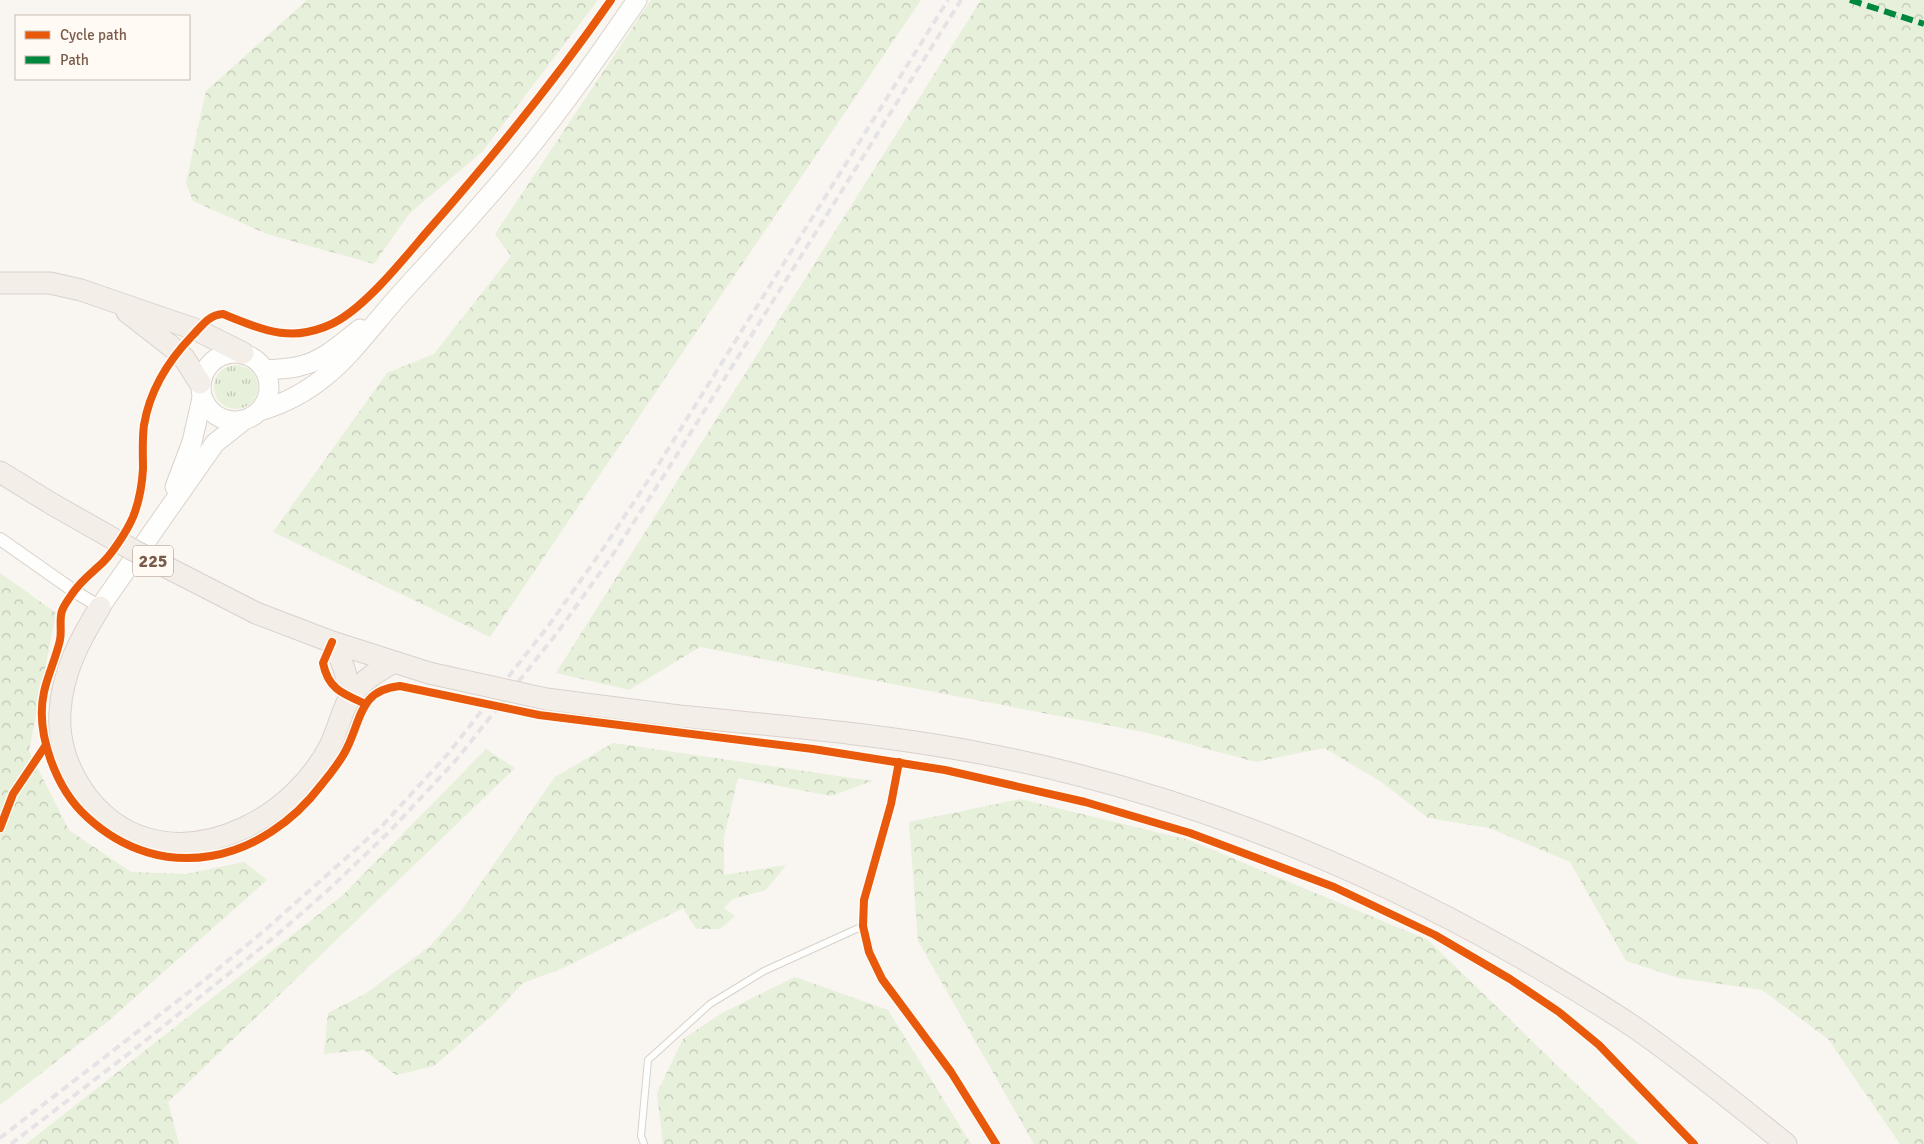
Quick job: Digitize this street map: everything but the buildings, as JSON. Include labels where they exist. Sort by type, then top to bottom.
[{"type":"main road","points":[[0,283],[50,283],[109,298],[197,330],[243,353]]},
{"type":"main road","points":[[109,298],[177,351],[184,358],[201,390]]},
{"type":"main road","name":"225","points":[[0,472],[133,550],[256,612],[332,642],[429,673],[546,699],[679,716],[896,738],[982,753],[1110,784],[1224,819],[1299,848],[1398,891],[1571,986],[1638,1030],[1738,1105],[1786,1144]]},
{"type":"main road","points":[[100,607],[79,644],[67,675],[62,691],[60,735],[74,776],[99,810],[114,822],[147,839],[171,843],[209,840],[236,831],[267,815],[302,785],[316,767],[330,747],[350,697],[368,678],[394,662]]},
{"type":"main road","points":[[332,642],[343,661],[350,697]]},
{"type":"street","points":[[201,390],[208,409],[218,417],[230,421],[243,421],[260,411],[284,403],[301,394],[335,369],[525,154],[580,82],[637,0]]},
{"type":"street","points":[[265,370],[300,366],[312,362],[327,354],[389,306]]},
{"type":"street","points":[[160,519],[183,468],[192,442],[207,367],[220,356],[231,353],[243,353],[256,359],[265,370],[269,380],[266,402],[260,411]]},
{"type":"street","points":[[0,539],[100,607],[215,443],[243,421]]},
{"type":"lane","points":[[644,1144],[641,1136],[648,1060],[710,1004],[764,970],[863,926]]},
{"type":"green space","points":[[307,0],[598,0],[482,152],[409,214],[374,264],[267,234],[193,201],[186,183],[206,91]]},
{"type":"green space","points":[[651,0],[921,0],[490,637],[273,532],[387,373],[434,354],[511,256],[495,234]]},
{"type":"green space","points":[[981,0],[1924,0],[1924,1144],[1900,1144],[1828,1039],[1762,990],[1679,978],[1626,961],[1570,862],[1489,828],[1428,818],[1380,781],[1324,748],[1256,762],[1148,733],[700,647],[629,690],[556,673]]},
{"type":"green space","points":[[232,365],[240,365],[252,371],[258,387],[252,403],[240,409],[232,409],[220,403],[214,391],[214,383],[220,371]]},
{"type":"green space","points":[[0,573],[56,613],[29,751],[69,830],[131,872],[186,874],[244,862],[267,880],[106,1023],[0,1105]]},
{"type":"green space","points":[[613,743],[872,781],[831,796],[738,778],[724,837],[724,875],[786,865],[766,890],[733,899],[724,908],[735,916],[720,929],[696,929],[683,908],[563,968],[523,983],[495,1013],[434,1066],[396,1075],[364,1050],[324,1054],[328,1013],[365,994],[430,946],[461,911],[555,777]]},
{"type":"green space","points":[[486,749],[515,768],[168,1102],[179,1144],[26,1144],[342,896]]},
{"type":"green space","points":[[1020,799],[1189,840],[1428,940],[1638,1144],[1034,1144],[918,941],[909,822]]},
{"type":"green space","points":[[795,977],[888,1010],[971,1144],[663,1144],[657,1093],[683,1039],[722,1013]]},
{"type":"railway","points":[[0,1138],[202,982],[265,930],[381,827],[447,755],[549,625],[603,549],[655,470],[948,0]]},
{"type":"railway","points":[[11,1144],[145,1041],[272,939],[326,892],[388,833],[457,759],[557,633],[612,556],[961,0]]},
{"type":"marked path","points":[[1850,0],[1924,24]]},
{"type":"cycle path","points":[[611,0],[567,61],[498,149],[396,268],[362,303],[332,324],[315,330],[296,333],[275,332],[223,314],[213,316],[202,325],[175,355],[161,376],[151,399],[144,425],[142,482],[139,500],[133,517],[123,536],[104,562],[78,586],[64,607],[61,618],[60,640],[44,692],[42,708],[43,725],[50,759],[66,791],[87,817],[116,839],[147,852],[179,858],[211,856],[242,847],[271,832],[298,811],[342,758],[364,707],[370,699],[377,693],[400,686],[539,715],[813,749],[945,770],[1085,802],[1190,833],[1334,887],[1435,935],[1510,979],[1559,1012],[1599,1045],[1694,1144]]},
{"type":"cycle path","points":[[332,642],[323,663],[325,672],[338,690],[366,704]]},
{"type":"cycle path","points":[[0,828],[13,794],[46,745]]},
{"type":"cycle path","points":[[899,762],[891,804],[864,900],[863,926],[869,952],[882,979],[951,1072],[996,1144]]}]
